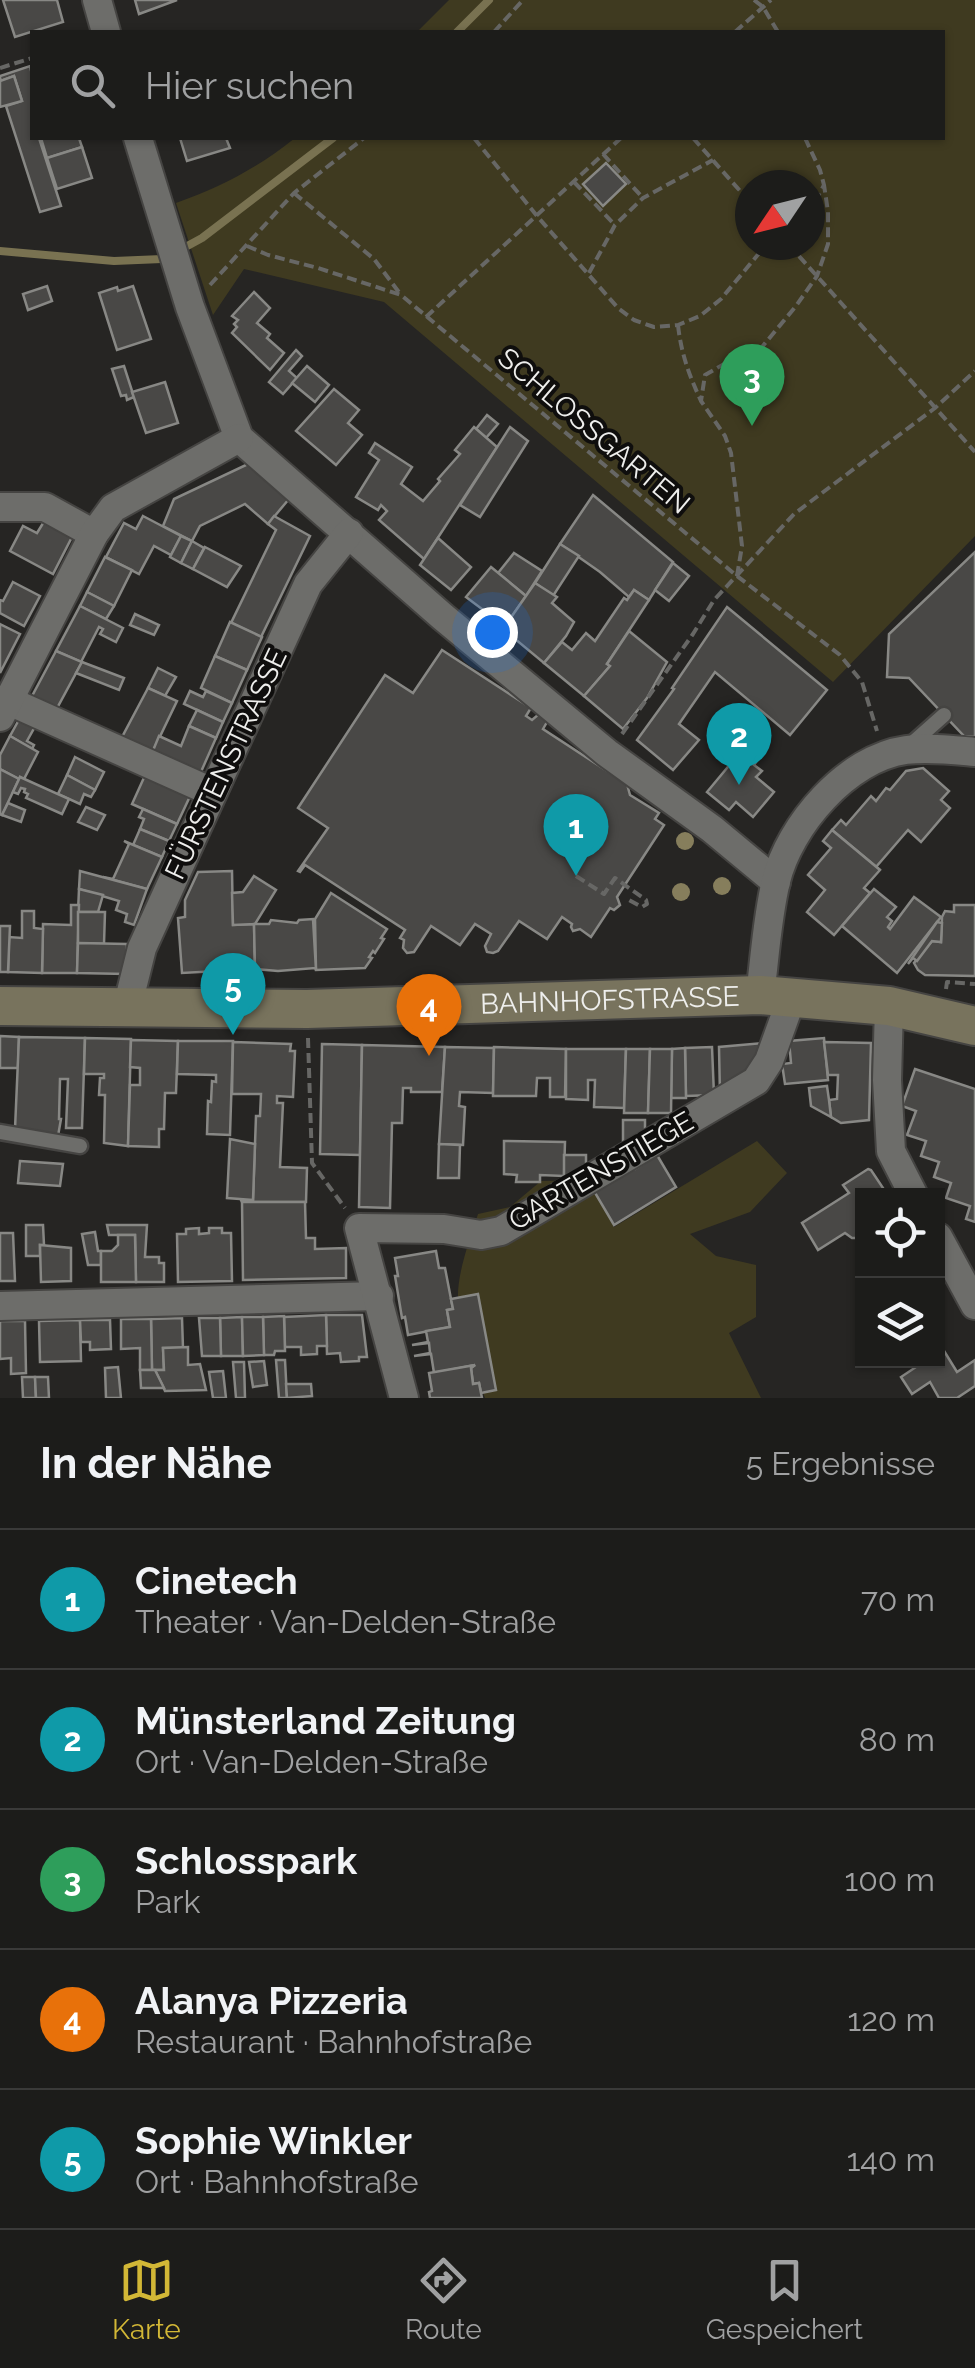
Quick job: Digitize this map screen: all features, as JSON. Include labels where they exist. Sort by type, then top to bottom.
[{"type":"street","points":[[97,0],[105,30]]},
{"type":"street","points":[[139,140],[190,307],[239,438],[442,617],[607,753],[712,829],[776,882]]},
{"type":"street","points":[[212,792],[4,709],[94,534],[113,508],[239,438]]},
{"type":"street","points":[[0,507],[45,507],[94,534]]},
{"type":"street","name":"FÜRSTENSTRASSE","points":[[127,1008],[142,948],[308,584],[349,533]]},
{"type":"street","points":[[894,753],[975,752]]},
{"type":"street","name":"GARTENSTIEGE","points":[[359,1228],[444,1229],[481,1235],[501,1230],[756,1081],[769,1061],[776,996],[776,882],[783,859],[800,828],[827,793],[856,771],[894,753]]},
{"type":"street","name":"BAHNHOFSTRASSE","points":[[0,1006],[306,1009],[776,996],[889,1006],[975,1026]]},
{"type":"street","points":[[889,1006],[891,1151],[910,1188]]},
{"type":"street","points":[[359,1228],[404,1398]]},
{"type":"street","points":[[945,1251],[975,1305]]},
{"type":"street","points":[[0,1306],[379,1296]]},
{"type":"lane","points":[[894,753],[944,714]]},
{"type":"lane","points":[[0,1132],[80,1146]]},
{"type":"path","points":[[496,30],[522,0]]},
{"type":"path","points":[[754,0],[777,30]]},
{"type":"path","points":[[737,30],[770,0]]},
{"type":"path","points":[[0,68],[30,59]]},
{"type":"path","points":[[190,307],[294,192],[361,140]]},
{"type":"path","points":[[476,140],[588,274],[634,320],[654,328],[678,325],[700,316],[721,299],[754,260]]},
{"type":"path","points":[[425,318],[619,140]]},
{"type":"path","points":[[695,140],[735,185]]},
{"type":"path","points":[[806,140],[820,170]]},
{"type":"path","points":[[604,154],[643,198]]},
{"type":"path","points":[[588,274],[616,224],[643,198],[713,160]]},
{"type":"path","points":[[574,182],[616,224]]},
{"type":"path","points":[[294,192],[374,260],[401,295]]},
{"type":"path","points":[[825,192],[825,253]]},
{"type":"path","name":"SCHLOSSGARTEN","points":[[247,246],[401,295],[737,576],[840,655],[862,682],[894,753]]},
{"type":"path","points":[[802,260],[975,452]]},
{"type":"path","points":[[701,400],[706,374],[762,347],[817,276],[822,260]]},
{"type":"path","points":[[678,325],[688,374],[731,453],[742,546],[737,576]]},
{"type":"path","points":[[607,753],[714,600],[794,514],[934,408],[975,371]]},
{"type":"path","points":[[576,876],[604,894],[615,878],[647,904],[642,907],[630,900]]},
{"type":"path","points":[[947,982],[975,984]]},
{"type":"path","points":[[306,1009],[312,1162],[359,1228]]},
{"type":"shaded area","points":[[449,0],[975,0],[975,536],[833,682],[384,302],[244,269],[213,315],[176,203],[238,176],[292,140],[945,140],[945,30],[419,30]]},
{"type":"shaded area","points":[[757,1141],[787,1173],[750,1212],[690,1234],[716,1256],[756,1265],[756,1317],[729,1333],[761,1398],[485,1398],[458,1299],[462,1267],[478,1214],[510,1207],[541,1181],[588,1180],[614,1227]]},
{"type":"building","points":[[3,0],[57,0],[63,22],[15,37]]},
{"type":"building","points":[[135,0],[177,0],[139,14]]},
{"type":"building","points":[[30,66],[30,140],[40,140],[61,206],[40,212],[6,106],[22,101],[14,76],[1,81],[0,76]]},
{"type":"building","points":[[14,76],[22,101],[0,107],[0,81]]},
{"type":"building","points":[[42,140],[80,140],[82,147],[47,158]]},
{"type":"building","points":[[181,140],[227,140],[230,148],[187,161]]},
{"type":"building","points":[[82,147],[92,178],[57,189],[47,158]]},
{"type":"building","points":[[606,163],[626,184],[603,206],[583,184]]},
{"type":"building","points":[[47,286],[52,301],[28,310],[23,294]]},
{"type":"building","points":[[133,286],[151,339],[117,350],[99,293]]},
{"type":"building","points":[[254,292],[270,308],[257,323],[284,353],[270,370],[232,333],[238,320],[232,316]]},
{"type":"building","points":[[296,350],[302,356],[289,371],[297,378],[283,394],[269,382]]},
{"type":"building","points":[[124,366],[134,397],[127,400],[126,395],[121,396],[112,369]]},
{"type":"building","points":[[307,366],[329,385],[315,402],[292,383]]},
{"type":"building","points":[[165,382],[178,423],[146,433],[132,392]]},
{"type":"building","points":[[334,389],[359,410],[348,423],[362,435],[336,465],[296,431]]},
{"type":"building","points":[[487,415],[498,424],[486,438],[476,429]]},
{"type":"building","points":[[474,427],[497,447],[424,559],[379,520],[387,511],[381,505],[378,510],[356,497],[379,460],[369,453],[375,443],[412,467],[401,484],[423,501],[460,454],[455,450]]},
{"type":"building","points":[[510,427],[528,441],[480,517],[460,505]]},
{"type":"building","points":[[248,464],[289,499],[268,524],[245,504],[200,526],[192,541],[163,526],[174,499]]},
{"type":"building","points":[[593,495],[673,562],[649,600],[634,590],[629,597],[560,544]]},
{"type":"building","points":[[143,516],[181,536],[171,555],[154,546],[139,574],[106,557],[124,523],[136,529]]},
{"type":"building","points":[[274,516],[310,536],[261,637],[231,623],[276,530],[268,524]]},
{"type":"building","points":[[45,520],[73,535],[53,574],[10,551],[23,526],[37,533]]},
{"type":"building","points":[[181,536],[192,541],[181,563],[170,557]]},
{"type":"building","points":[[438,538],[471,567],[451,590],[420,565]]},
{"type":"building","points":[[192,541],[204,548],[193,569],[181,563]]},
{"type":"building","points":[[560,544],[579,556],[553,596],[535,583]]},
{"type":"building","points":[[205,547],[241,566],[227,587],[193,569]]},
{"type":"building","points":[[975,552],[975,737],[964,736],[909,678],[887,677],[889,634]]},
{"type":"building","points":[[514,553],[542,571],[526,596],[498,573]]},
{"type":"building","points":[[105,557],[132,570],[114,606],[87,592]]},
{"type":"building","points":[[673,563],[689,576],[669,601],[655,590]]},
{"type":"building","points":[[491,567],[526,596],[503,629],[466,597]]},
{"type":"building","points":[[13,582],[40,596],[24,626],[0,613],[0,600],[3,601]]},
{"type":"building","points":[[535,583],[557,597],[552,603],[574,622],[544,663],[503,629]]},
{"type":"building","points":[[634,590],[649,600],[607,664],[610,666],[584,696],[544,663],[562,642],[572,650],[586,633],[595,641],[624,598],[627,600]]},
{"type":"building","points":[[87,592],[114,606],[106,619],[80,606]]},
{"type":"building","points":[[80,606],[123,628],[116,642],[100,634],[103,629],[99,627],[81,662],[56,651]]},
{"type":"building","points":[[727,607],[827,690],[790,735],[715,672],[679,724],[699,740],[673,770],[637,740]]},
{"type":"building","points":[[135,614],[159,625],[154,635],[130,625]]},
{"type":"building","points":[[230,622],[262,637],[247,670],[215,656]]},
{"type":"building","points":[[0,624],[20,634],[0,673]]},
{"type":"building","points":[[629,631],[667,662],[647,698],[623,729],[584,696],[610,666],[607,664]]},
{"type":"building","points":[[442,650],[531,708],[526,716],[532,720],[539,714],[545,718],[543,729],[627,784],[630,795],[659,813],[655,819],[664,825],[617,897],[620,905],[614,910],[610,908],[591,937],[580,929],[573,931],[572,924],[562,917],[547,939],[519,921],[493,953],[487,952],[485,946],[491,934],[475,924],[460,945],[431,926],[414,952],[407,953],[400,938],[405,930],[305,865],[298,871],[328,828],[298,808],[385,675],[413,693]]},
{"type":"building","points":[[56,651],[82,662],[56,710],[31,698]]},
{"type":"building","points":[[215,656],[247,670],[232,703],[201,688]]},
{"type":"building","points":[[82,662],[124,678],[119,690],[76,673]]},
{"type":"building","points":[[158,668],[176,677],[165,696],[148,688]]},
{"type":"building","points":[[148,688],[177,701],[152,753],[121,739]]},
{"type":"building","points":[[190,691],[203,697],[206,691],[232,703],[223,722],[184,704]]},
{"type":"building","points":[[197,710],[223,722],[216,738],[189,726]]},
{"type":"building","points":[[21,716],[37,723],[27,741],[34,745],[32,749],[10,736]]},
{"type":"building","points":[[189,726],[216,738],[200,774],[152,753],[159,736],[181,746]]},
{"type":"building","points":[[10,736],[38,752],[24,779],[0,769],[0,755]]},
{"type":"building","points":[[747,744],[759,754],[754,765],[762,771],[756,777],[774,792],[753,817],[736,802],[729,810],[707,792]]},
{"type":"building","points":[[75,757],[104,772],[95,790],[67,775]]},
{"type":"building","points":[[923,768],[949,791],[941,800],[950,808],[921,842],[908,830],[876,867],[832,830],[841,820],[846,825],[871,796],[876,801],[886,788],[890,790],[906,771]]},
{"type":"building","points":[[0,769],[19,779],[2,815],[0,814]]},
{"type":"building","points":[[147,771],[192,792],[177,824],[132,804]]},
{"type":"building","points":[[67,775],[95,790],[91,797],[84,794],[80,804],[58,794]]},
{"type":"building","points":[[20,777],[69,799],[62,814],[26,798],[25,789],[21,788],[18,794],[13,792]]},
{"type":"building","points":[[8,803],[25,810],[21,822],[2,815]]},
{"type":"building","points":[[86,807],[105,815],[97,830],[78,822]]},
{"type":"building","points":[[143,809],[177,824],[169,841],[140,829]]},
{"type":"building","points":[[140,829],[169,841],[162,857],[133,845]]},
{"type":"building","points":[[832,830],[880,870],[864,888],[870,893],[834,935],[807,912],[825,890],[808,875],[831,848],[823,841]]},
{"type":"building","points":[[124,841],[162,857],[147,889],[103,877],[113,879],[129,844]]},
{"type":"building","points":[[80,871],[147,889],[134,925],[125,922],[127,914],[116,910],[119,901],[79,889]]},
{"type":"building","points":[[232,871],[233,925],[254,924],[255,969],[182,973],[178,918],[185,917],[185,900],[198,872]]},
{"type":"building","points":[[254,876],[276,890],[255,924],[233,925],[232,893],[243,892]]},
{"type":"building","points":[[79,889],[103,895],[98,912],[78,912]]},
{"type":"building","points":[[874,889],[896,907],[887,917],[892,921],[890,929],[914,897],[941,917],[897,973],[842,926]]},
{"type":"building","points":[[331,893],[387,929],[365,968],[316,970],[315,919]]},
{"type":"building","points":[[71,905],[79,905],[77,973],[42,973],[43,924],[71,925]]},
{"type":"building","points":[[954,905],[975,905],[975,976],[925,975],[914,963],[932,941],[941,942],[942,917],[945,911],[954,912]]},
{"type":"building","points":[[22,911],[34,911],[34,928],[43,929],[42,973],[8,972],[9,937],[22,938]]},
{"type":"building","points":[[78,912],[105,912],[104,944],[78,943]]},
{"type":"building","points":[[313,919],[316,970],[255,969],[254,924]]},
{"type":"building","points":[[937,922],[942,923],[941,942],[932,941],[917,961],[913,958],[908,964]]},
{"type":"building","points":[[0,926],[10,926],[8,972],[0,972]]},
{"type":"building","points":[[78,943],[127,944],[126,974],[77,973]]},
{"type":"building","points":[[0,1036],[19,1037],[18,1068],[0,1068]]},
{"type":"building","points":[[19,1037],[85,1038],[82,1128],[66,1128],[68,1079],[60,1079],[58,1136],[15,1129]]},
{"type":"building","points":[[85,1038],[131,1039],[128,1146],[104,1143],[105,1095],[99,1095],[104,1074],[84,1074]]},
{"type":"building","points":[[824,1038],[828,1080],[785,1084],[782,1064],[791,1063],[789,1041]]},
{"type":"building","points":[[131,1040],[178,1041],[176,1093],[165,1093],[159,1147],[128,1146],[130,1085],[140,1085],[140,1068],[130,1067]]},
{"type":"building","points":[[178,1041],[233,1041],[230,1135],[207,1134],[208,1101],[211,1102],[216,1075],[177,1074]]},
{"type":"building","points":[[233,1042],[291,1044],[290,1051],[295,1051],[293,1097],[277,1096],[277,1103],[283,1103],[280,1167],[307,1168],[306,1202],[241,1200],[253,1200],[256,1116],[260,1116],[261,1094],[232,1094]]},
{"type":"building","points":[[824,1042],[871,1043],[869,1120],[841,1123],[831,1117],[829,1100],[837,1099],[838,1075],[828,1075]]},
{"type":"building","points":[[763,1043],[753,1075],[720,1095],[719,1047]]},
{"type":"building","points":[[322,1044],[362,1045],[360,1155],[320,1154]]},
{"type":"building","points":[[362,1045],[445,1047],[442,1092],[411,1092],[411,1088],[403,1088],[402,1123],[392,1123],[390,1208],[359,1207]]},
{"type":"building","points":[[445,1047],[494,1048],[493,1093],[460,1092],[459,1106],[465,1107],[463,1145],[439,1144]]},
{"type":"building","points":[[494,1047],[566,1049],[565,1097],[550,1097],[550,1078],[537,1078],[536,1096],[493,1096]]},
{"type":"building","points":[[712,1047],[714,1095],[686,1096],[685,1048]]},
{"type":"building","points":[[685,1048],[686,1098],[671,1098],[672,1049]]},
{"type":"building","points":[[566,1049],[626,1049],[624,1108],[594,1107],[595,1080],[588,1080],[588,1100],[566,1099]]},
{"type":"building","points":[[626,1049],[650,1049],[648,1113],[624,1113]]},
{"type":"building","points":[[650,1049],[672,1049],[671,1113],[648,1113]]},
{"type":"building","points":[[915,1069],[975,1089],[975,1222],[966,1219],[970,1206],[946,1198],[951,1183],[934,1177],[939,1162],[921,1156],[926,1141],[907,1135],[916,1111],[902,1106]]},
{"type":"building","points":[[827,1086],[831,1117],[811,1106],[809,1088]]},
{"type":"building","points":[[623,1120],[645,1120],[645,1137],[623,1150]]},
{"type":"building","points":[[230,1139],[255,1144],[253,1200],[227,1198]]},
{"type":"building","points":[[504,1141],[565,1142],[564,1176],[540,1175],[540,1182],[516,1182],[517,1175],[504,1174]]},
{"type":"building","points":[[439,1144],[460,1145],[459,1178],[438,1178]]},
{"type":"building","points":[[564,1155],[586,1155],[586,1174],[564,1188]]},
{"type":"building","points":[[657,1155],[676,1187],[614,1225],[591,1186],[629,1161],[635,1169]]},
{"type":"building","points":[[20,1161],[63,1164],[60,1186],[18,1183]]},
{"type":"building","points":[[868,1169],[883,1188],[855,1188],[855,1238],[845,1233],[818,1250],[802,1223],[849,1193],[843,1185]]},
{"type":"building","points":[[242,1202],[305,1202],[306,1238],[315,1238],[315,1249],[346,1248],[346,1278],[243,1280]]},
{"type":"building","points":[[26,1225],[43,1225],[40,1256],[26,1256]]},
{"type":"building","points":[[107,1225],[147,1225],[145,1257],[159,1257],[159,1263],[164,1263],[164,1282],[136,1282],[135,1235],[109,1235]]},
{"type":"building","points":[[199,1228],[199,1234],[209,1233],[209,1228],[231,1233],[232,1281],[178,1282],[177,1234]]},
{"type":"building","points":[[95,1232],[101,1265],[88,1265],[82,1234]]},
{"type":"building","points":[[0,1233],[13,1233],[15,1281],[0,1281]]},
{"type":"building","points":[[118,1235],[135,1235],[136,1282],[101,1282],[101,1251],[112,1251],[118,1245]]},
{"type":"building","points":[[40,1245],[71,1248],[71,1281],[41,1282]]},
{"type":"building","points":[[436,1251],[439,1268],[445,1268],[453,1309],[447,1310],[450,1327],[408,1335],[405,1317],[402,1318],[395,1258]]},
{"type":"building","points":[[478,1294],[496,1390],[481,1393],[479,1383],[473,1384],[471,1368],[475,1365],[434,1373],[431,1354],[414,1356],[430,1353],[429,1343],[412,1345],[428,1342],[426,1331],[450,1327],[447,1310],[453,1309],[451,1299]]},
{"type":"building","points":[[326,1315],[362,1315],[367,1357],[341,1362],[340,1353],[327,1354]]},
{"type":"building","points":[[326,1315],[327,1346],[317,1346],[317,1354],[301,1355],[301,1347],[285,1347],[284,1317]]},
{"type":"building","points":[[284,1316],[285,1351],[264,1355],[263,1317]]},
{"type":"building","points":[[242,1317],[243,1356],[221,1356],[220,1318]]},
{"type":"building","points":[[242,1317],[263,1317],[264,1355],[243,1356]]},
{"type":"building","points":[[182,1318],[183,1348],[163,1348],[164,1370],[152,1370],[151,1319]]},
{"type":"building","points":[[199,1318],[220,1318],[221,1356],[202,1356]]},
{"type":"building","points":[[121,1319],[151,1319],[152,1370],[140,1370],[140,1348],[121,1349]]},
{"type":"building","points":[[80,1320],[81,1361],[40,1362],[39,1321]]},
{"type":"building","points":[[80,1320],[110,1320],[111,1349],[90,1350],[90,1342],[81,1342]]},
{"type":"building","points":[[0,1321],[25,1321],[26,1373],[11,1374],[11,1358],[0,1359]]},
{"type":"building","points":[[188,1347],[188,1365],[200,1364],[206,1390],[165,1391],[155,1370],[164,1370],[163,1348]]},
{"type":"building","points":[[945,1352],[957,1372],[975,1360],[975,1386],[957,1398],[939,1398],[930,1382],[912,1394],[901,1377],[914,1368],[945,1368]]},
{"type":"building","points":[[276,1360],[285,1360],[287,1398],[279,1398]]},
{"type":"building","points":[[264,1361],[267,1385],[253,1387],[249,1362]]},
{"type":"building","points":[[233,1362],[244,1362],[245,1398],[236,1398]]},
{"type":"building","points":[[475,1365],[471,1368],[473,1384],[479,1383],[482,1398],[430,1398],[429,1373]]},
{"type":"building","points":[[118,1367],[121,1398],[106,1398],[105,1368]]},
{"type":"building","points":[[140,1370],[155,1370],[164,1388],[141,1388]]},
{"type":"building","points":[[223,1371],[226,1398],[213,1398],[209,1372]]},
{"type":"building","points":[[22,1377],[35,1377],[36,1398],[23,1398]]},
{"type":"building","points":[[35,1377],[48,1377],[49,1398],[36,1398]]},
{"type":"building","points":[[286,1384],[311,1384],[312,1396],[287,1398]]},
{"type":"waterway","points":[[459,30],[489,0]]},
{"type":"waterway","points":[[180,250],[202,238],[330,140]]},
{"type":"waterway","points":[[0,251],[114,261],[167,256]]},
{"type":"place","name":"Schlosspark","points":[[752,426]]},
{"type":"place","name":"Münsterland Zeitung","points":[[739,785]]},
{"type":"place","name":"Cinetech","points":[[576,876]]},
{"type":"place","name":"Sophie Winkler","points":[[233,1035]]},
{"type":"place","name":"Alanya Pizzeria","points":[[429,1056]]}]
